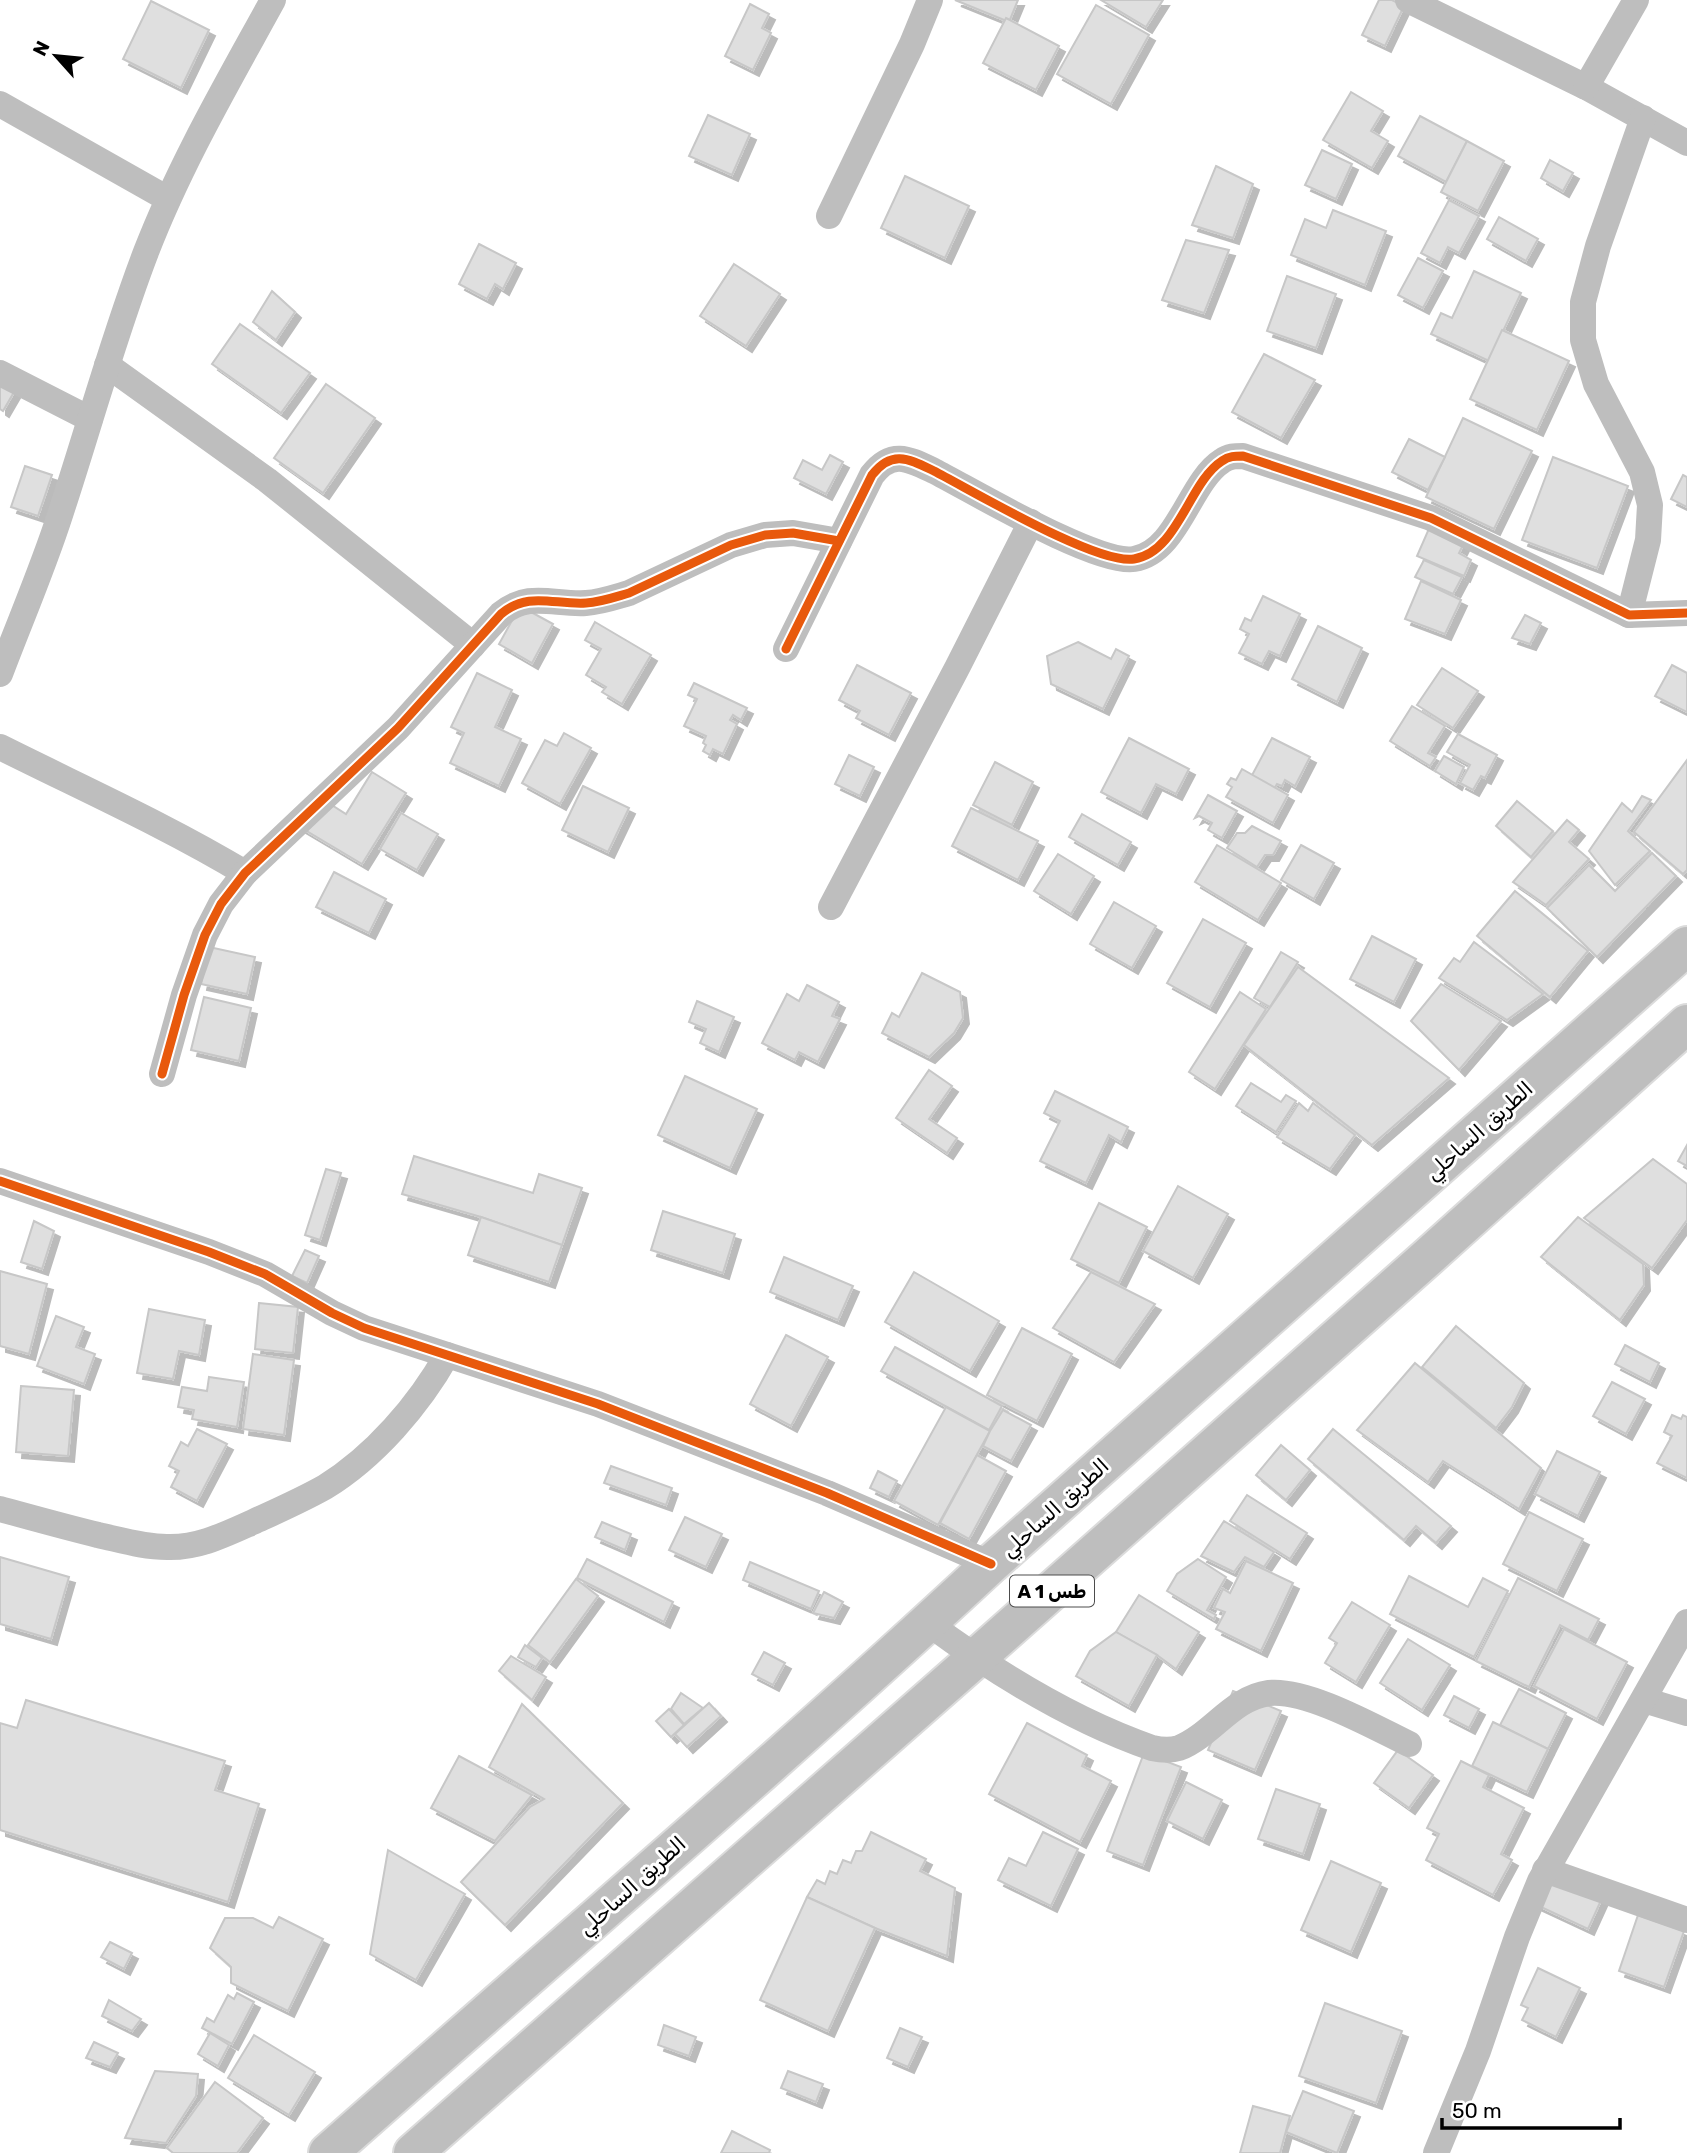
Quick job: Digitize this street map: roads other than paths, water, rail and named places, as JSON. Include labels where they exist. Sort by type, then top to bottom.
[{"type":"highway","name":"الطريق الساحلي","points":[[328,2153],[595,1919],[1687,946]]},
{"type":"highway","name":"A 1 طس","points":[[413,2153],[1428,1258],[1679,1042]]},
{"type":"street","points":[[0,674],[59,517],[142,263],[195,144],[273,0]]},
{"type":"street","points":[[829,216],[912,44],[929,0]]},
{"type":"street","points":[[1408,0],[1586,87],[1687,143]]},
{"type":"street","points":[[1586,87],[1636,0]]},
{"type":"street","points":[[0,104],[169,199]]},
{"type":"street","points":[[1629,615],[1648,540],[1650,505],[1642,472],[1596,384],[1583,340],[1583,302],[1598,246],[1643,118]]},
{"type":"street","points":[[107,365],[267,480],[473,645]]},
{"type":"street","points":[[0,373],[90,419]]},
{"type":"street","points":[[786,649],[872,475],[880,464],[901,458],[934,471],[1087,550],[1118,559],[1134,559],[1149,554],[1161,542],[1203,481],[1221,461],[1243,456],[1431,518],[1629,615],[1687,613]]},
{"type":"street","points":[[831,907],[1031,522]]},
{"type":"street","points":[[162,1074],[184,995],[205,935],[221,904],[245,873],[398,728],[511,605],[529,600],[584,603],[629,593],[731,545],[765,535],[793,533],[839,541]]},
{"type":"street","points":[[0,747],[174,833],[245,873]]},
{"type":"street","points":[[0,1181],[209,1252],[265,1274],[332,1313],[364,1328],[598,1404],[735,1456],[991,1564]]},
{"type":"street","points":[[0,1509],[136,1544],[165,1547],[209,1542],[325,1487],[352,1468],[420,1399],[447,1355]]},
{"type":"street","points":[[1446,2150],[1517,1937],[1545,1870],[1687,1622]]},
{"type":"street","points":[[928,1623],[976,1658],[1064,1711],[1152,1748],[1177,1748],[1194,1739],[1242,1703],[1270,1693],[1301,1697],[1322,1704],[1409,1744]]},
{"type":"street","points":[[1644,1700],[1687,1713]]},
{"type":"street","points":[[1545,1870],[1687,1920]]}]
